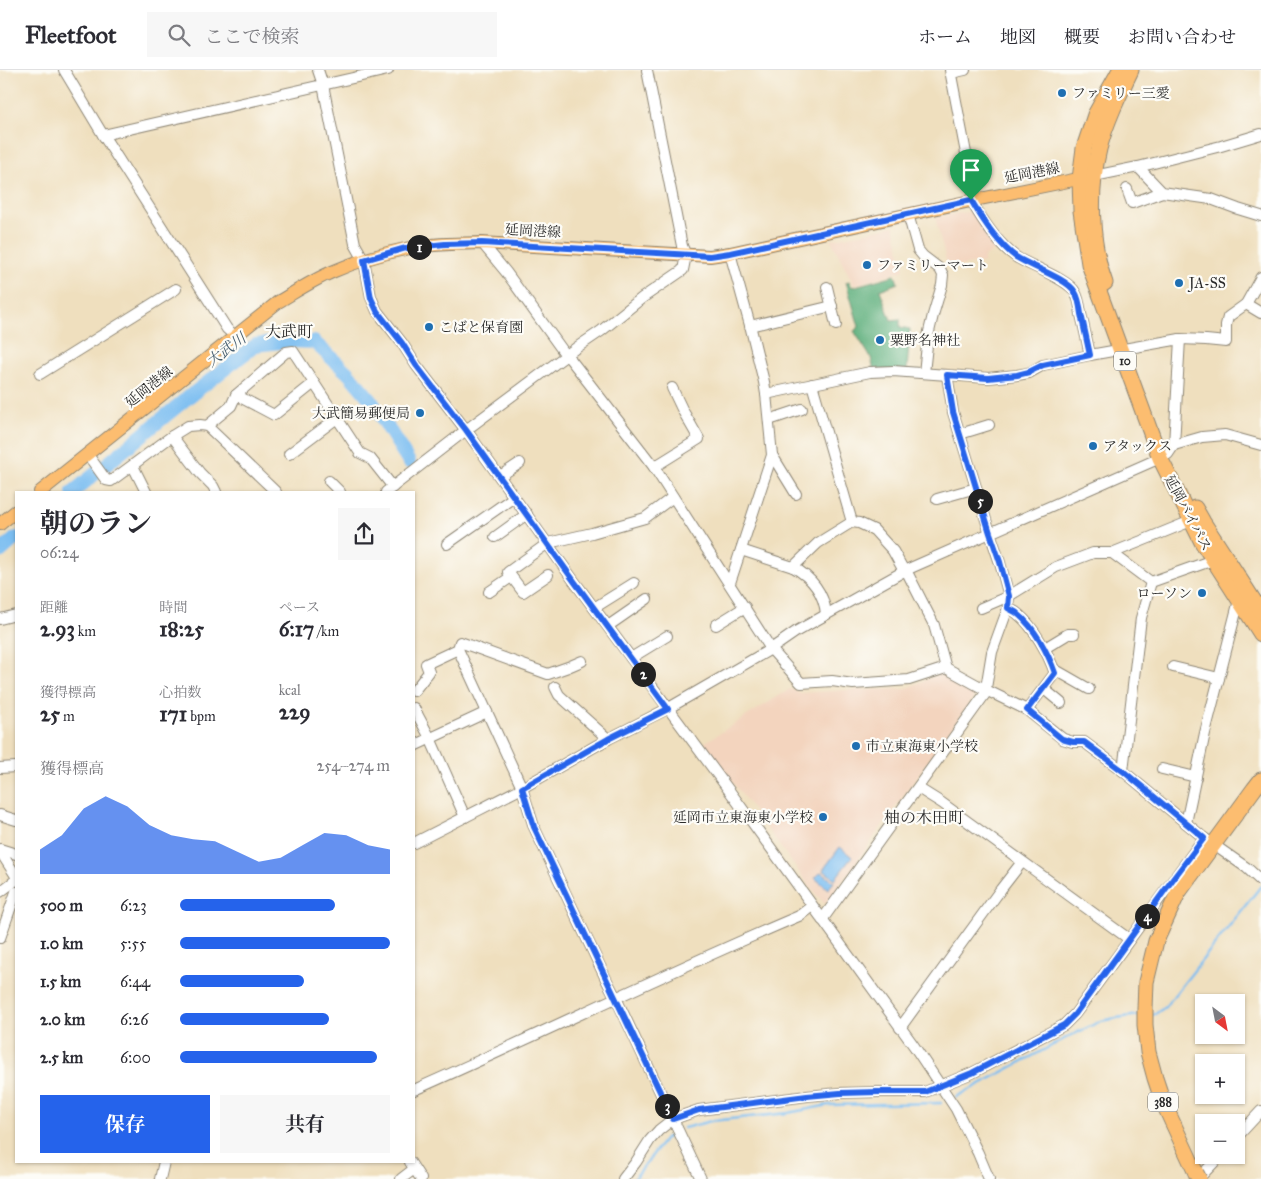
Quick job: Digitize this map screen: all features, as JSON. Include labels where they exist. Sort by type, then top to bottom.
[{"type":"highway","name":"延岡バイパス","points":[[1120,70],[1095,115],[1084,148],[1096,248],[1125,349],[1167,452],[1203,522],[1261,612]]},
{"type":"highway","name":"延岡バイパス","points":[[1087,178],[1113,109],[1131,70]]},
{"type":"highway","name":"延岡バイパス","points":[[1167,452],[1191,521],[1213,560],[1261,634]]},
{"type":"highway","name":"388","points":[[1198,1177],[1163,1102],[1148,1052],[1145,1025],[1146,982],[1156,942],[1178,893],[1209,841],[1261,780]]},
{"type":"main road","name":"延岡港線","points":[[41,491],[278,302],[330,273],[364,260],[406,248],[482,243],[710,256],[973,200],[1087,178]]},
{"type":"main road","points":[[0,524],[15,512]]},
{"type":"street","points":[[64,70],[103,135],[227,329],[235,336]]},
{"type":"street","points":[[318,70],[323,85],[356,244],[364,260],[371,298],[377,311],[731,793],[941,1085],[956,1109],[989,1179]]},
{"type":"street","points":[[103,135],[388,70]]},
{"type":"street","points":[[207,426],[231,406],[236,395],[286,352],[293,352],[360,453],[370,458],[389,490],[466,430],[601,331],[642,298],[683,270],[686,255],[682,246],[647,70]]},
{"type":"street","points":[[965,70],[950,71],[973,200],[978,213],[1004,246],[1016,256],[1070,285],[1074,290],[1079,303],[1090,355]]},
{"type":"street","points":[[1087,178],[1138,167],[1261,134]]},
{"type":"street","points":[[1138,167],[1162,192]]},
{"type":"street","points":[[1127,189],[1132,203],[1162,192],[1211,199],[1261,216]]},
{"type":"street","points":[[908,214],[918,250],[940,269],[943,275],[942,285],[932,315],[924,373]]},
{"type":"street","points":[[482,243],[654,467],[771,649],[801,683],[832,681],[853,684],[909,680],[946,668]]},
{"type":"street","points":[[730,253],[766,394],[772,454],[730,583]]},
{"type":"street","points":[[766,394],[870,372],[893,371],[988,378],[1017,375],[1029,372],[1043,365],[1180,339],[1226,342],[1228,317],[1246,304],[1261,277]]},
{"type":"street","points":[[827,287],[836,326]]},
{"type":"street","points":[[40,374],[176,288]]},
{"type":"street","points":[[1246,304],[1261,313]]},
{"type":"street","points":[[750,326],[832,306]]},
{"type":"street","points":[[1167,452],[1180,339]]},
{"type":"street","points":[[822,920],[986,694],[992,652],[1008,608],[1009,596],[953,412],[947,375]]},
{"type":"street","points":[[236,395],[274,415],[314,383]]},
{"type":"street","points":[[812,384],[852,522]]},
{"type":"street","points":[[654,467],[699,438],[672,388]]},
{"type":"street","points":[[769,420],[802,410]]},
{"type":"street","points":[[289,454],[337,418]]},
{"type":"street","points":[[960,434],[989,425]]},
{"type":"street","points":[[88,455],[106,480],[111,481],[188,426],[207,426],[275,491]]},
{"type":"street","points":[[415,842],[522,788],[608,739],[668,709],[771,649],[826,614],[905,571],[1202,437],[1224,435],[1261,444]]},
{"type":"street","points":[[172,436],[216,491]]},
{"type":"street","points":[[772,454],[796,494]]},
{"type":"street","points":[[500,476],[520,463]]},
{"type":"street","points":[[133,466],[146,491]]},
{"type":"street","points":[[329,481],[339,491]]},
{"type":"street","points":[[937,499],[976,488]]},
{"type":"street","points":[[447,544],[514,497]]},
{"type":"street","points":[[548,575],[523,592],[508,572],[548,543],[645,518],[673,497]]},
{"type":"street","points":[[495,537],[527,514]]},
{"type":"street","points":[[981,608],[1009,596],[1056,567],[1093,553],[1112,554],[1191,521]]},
{"type":"street","points":[[793,567],[818,543],[852,522],[874,530],[893,551],[934,624],[946,668],[1027,710],[1062,739],[1084,742],[1209,841],[1247,868],[1260,881]]},
{"type":"street","points":[[741,550],[793,567],[801,572],[813,582],[822,597],[826,614]]},
{"type":"street","points":[[1112,554],[1151,582]]},
{"type":"street","points":[[1151,582],[1213,560]]},
{"type":"street","points":[[489,592],[511,577]]},
{"type":"street","points":[[1123,771],[1141,618],[1151,582]]},
{"type":"street","points":[[594,608],[634,583]]},
{"type":"street","points":[[608,626],[647,599]]},
{"type":"street","points":[[1186,823],[1205,733],[1239,600]]},
{"type":"street","points":[[716,625],[745,607]]},
{"type":"street","points":[[1008,608],[1018,614],[1029,625],[1045,648],[1055,673],[1027,710]]},
{"type":"street","points":[[0,619],[15,615]]},
{"type":"street","points":[[1045,648],[1068,634],[1074,634]]},
{"type":"street","points":[[631,658],[667,636]]},
{"type":"street","points":[[582,661],[548,674],[460,642],[458,648],[522,788],[534,827],[701,1179]]},
{"type":"street","points":[[415,691],[429,672],[426,664],[458,648]]},
{"type":"street","points":[[1173,666],[1219,678]]},
{"type":"street","points":[[1054,670],[1089,689]]},
{"type":"street","points":[[555,687],[559,695],[608,739]]},
{"type":"street","points":[[1044,689],[1061,704]]},
{"type":"street","points":[[415,710],[430,738],[465,817]]},
{"type":"street","points":[[415,746],[487,712]]},
{"type":"street","points":[[0,768],[15,767]]},
{"type":"street","points":[[1162,769],[1196,777]]},
{"type":"street","points":[[918,788],[942,803],[1129,939]]},
{"type":"street","points":[[0,815],[15,820]]},
{"type":"street","points":[[623,1179],[650,1140],[673,1119],[699,1110],[807,1096],[849,1093],[925,1092],[972,1073],[1064,1025],[1075,1014],[1129,939],[1209,841]]},
{"type":"street","points":[[0,850],[15,854]]},
{"type":"street","points":[[0,850],[15,874]]},
{"type":"street","points":[[900,1028],[1022,862]]},
{"type":"street","points":[[0,892],[15,881]]},
{"type":"street","points":[[0,938],[15,895]]},
{"type":"street","points":[[415,1090],[799,916],[812,906]]},
{"type":"street","points":[[1245,1128],[1261,1111]]},
{"type":"street","points":[[160,1179],[164,1163]]},
{"type":"street","points":[[1198,1177],[1212,1164]]},
{"type":"street","points":[[401,1179],[412,1166],[421,1179]]},
{"type":"shaded area","points":[[974,211],[1000,247],[984,257],[984,262],[948,268],[935,217]]},
{"type":"shaded area","points":[[894,226],[904,270],[854,285],[831,240]]},
{"type":"shaded area","name":"延岡市立東海東小学校","points":[[945,671],[972,687],[976,694],[825,904],[813,891],[704,743],[790,689],[801,693],[905,689]]},
{"type":"green space","points":[[895,275],[898,283],[880,290],[891,320],[900,319],[900,327],[910,329],[907,370],[874,370],[871,358],[854,331],[859,327],[846,282],[849,281],[852,287]]},
{"type":"water","points":[[840,847],[852,857],[835,879],[823,870]]},
{"type":"water","points":[[821,872],[834,882],[828,889],[815,878]]},
{"type":"waterway","name":"大武川","points":[[74,491],[186,399],[256,345],[289,341],[314,342],[348,373],[371,400],[409,462]]},
{"type":"waterway","name":"大武川","points":[[0,552],[15,539]]},
{"type":"waterway","points":[[1151,1015],[1165,1007],[1261,886]]},
{"type":"waterway","points":[[956,1097],[1101,1021],[1140,1015]]},
{"type":"waterway","points":[[684,1128],[711,1121],[788,1113],[829,1105],[941,1103]]},
{"type":"waterway","points":[[634,1179],[664,1140],[673,1134]]},
{"type":"place","name":"ファミリー三愛","points":[[1062,93]]},
{"type":"place","name":"ファミリーマート","points":[[867,265]]},
{"type":"place","name":"JA-SS","points":[[1179,283]]},
{"type":"place","name":"こばと保育園","points":[[429,327]]},
{"type":"place","name":"粟野名神社","points":[[880,340]]},
{"type":"place","name":"大武簡易郵便局","points":[[420,413]]},
{"type":"place","name":"アタックス","points":[[1093,446]]},
{"type":"place","name":"ローソン","points":[[1202,593]]},
{"type":"place","name":"市立東海東小学校","points":[[856,746]]},
{"type":"place","name":"延岡市立東海東小学校","points":[[823,817]]},
{"type":"district","name":"大武町","points":[[289,331]]},
{"type":"district","name":"柚の木田町","points":[[924,817]]},
{"type":"route","points":[[971,200],[978,213],[1004,246],[1031,265],[1070,285],[1074,290],[1079,303],[1090,355],[1043,365],[1029,372],[1017,375],[988,378],[947,375],[953,412],[1009,596],[1008,608],[1018,614],[1029,625],[1044,646],[1055,673],[1027,710],[1062,739],[1084,742],[1123,771],[1204,838],[1075,1014],[1064,1025],[972,1073],[925,1092],[840,1093],[807,1096],[699,1110],[673,1119],[534,827],[522,788],[608,739],[668,709],[466,430],[377,311],[371,298],[364,260],[406,248],[482,243],[710,256],[971,200]]}]
